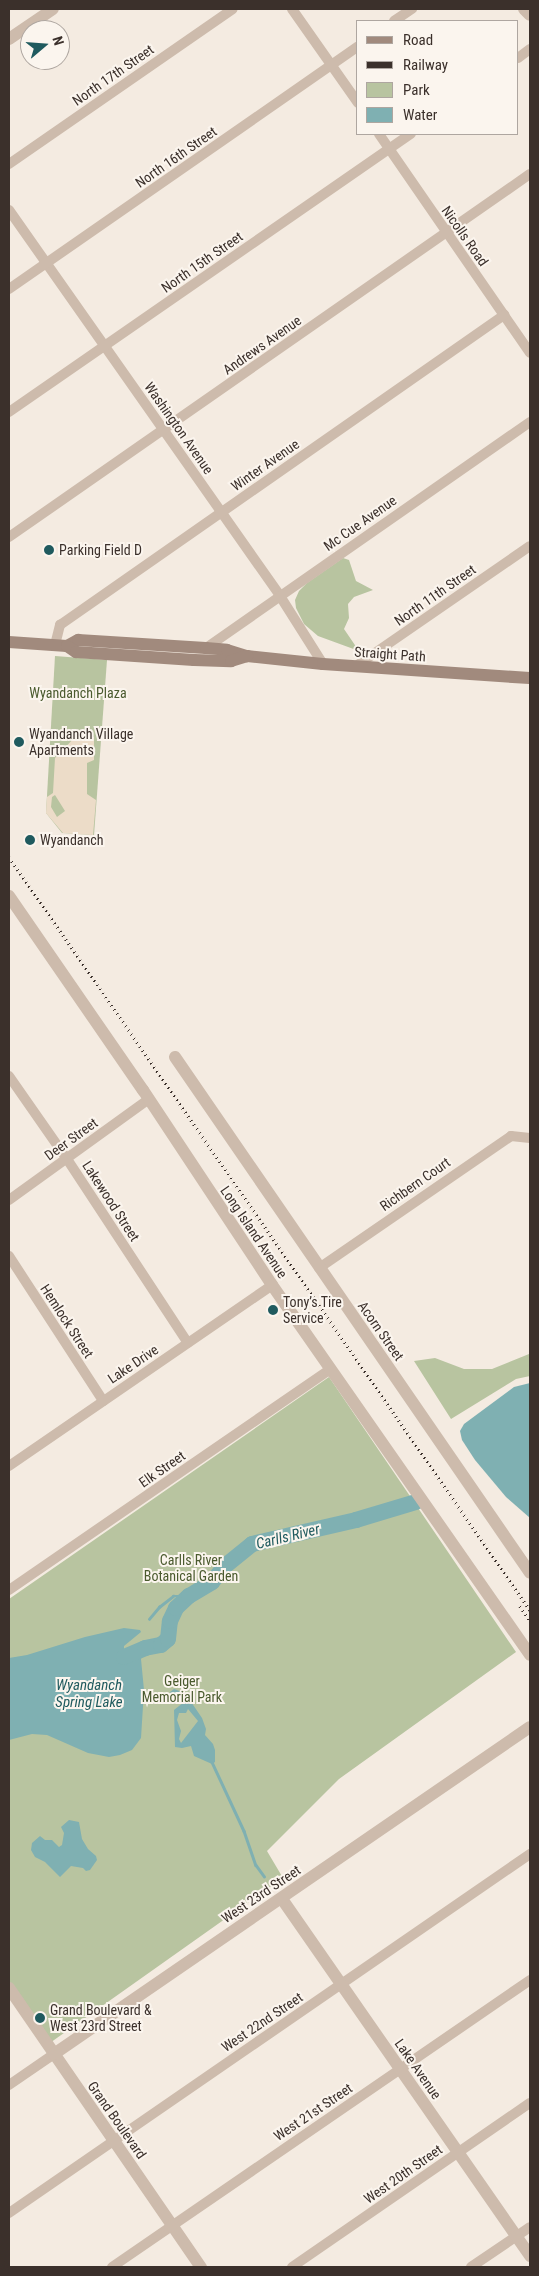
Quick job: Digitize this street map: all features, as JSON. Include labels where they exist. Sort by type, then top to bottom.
[{"type":"main road","name":"Straight Path","points":[[9,642],[61,645],[78,640],[206,648],[227,650],[247,656],[324,664],[530,678]]},
{"type":"main road","name":"Straight Path","points":[[61,645],[76,652],[194,660],[231,661],[247,656]]},
{"type":"street","points":[[9,39],[52,9]]},
{"type":"street","name":"North 17th Street","points":[[9,164],[233,9]]},
{"type":"street","points":[[292,9],[356,100]]},
{"type":"street","points":[[396,20],[412,9]]},
{"type":"street","points":[[524,9],[530,15]]},
{"type":"street","name":"North 16th Street","points":[[9,289],[356,47]]},
{"type":"street","points":[[519,57],[530,49]]},
{"type":"street","name":"Nicolls Road","points":[[380,135],[530,353]]},
{"type":"street","name":"North 15th Street","points":[[9,412],[410,135]]},
{"type":"street","name":"Andrews Avenue","points":[[9,536],[528,178]]},
{"type":"street","name":"Washington Avenue","points":[[9,210],[280,596],[324,664]]},
{"type":"street","name":"Winter Avenue","points":[[61,645],[60,625],[504,315]]},
{"type":"street","name":"Mc Cue Avenue","points":[[206,648],[530,422]]},
{"type":"street","name":"North 11th Street","points":[[356,666],[530,546]]},
{"type":"street","name":"Long Island Avenue","points":[[9,898],[148,1099],[272,1285],[530,1655]]},
{"type":"street","name":"Acorn Street","points":[[175,1057],[319,1268],[528,1566]]},
{"type":"street","name":"Lakewood Street","points":[[9,1076],[67,1159],[188,1343]]},
{"type":"street","name":"Deer Street","points":[[9,1200],[148,1099]]},
{"type":"street","name":"Richbern Court","points":[[319,1268],[511,1136],[530,1138]]},
{"type":"street","name":"Hemlock Street","points":[[9,1256],[103,1401]]},
{"type":"street","name":"Lake Drive","points":[[9,1466],[272,1285]]},
{"type":"street","name":"Elk Street","points":[[9,1590],[330,1369]]},
{"type":"street","name":"West 23rd Street","points":[[9,2085],[530,1727]]},
{"type":"street","name":"West 22nd Street","points":[[9,2212],[530,1854]]},
{"type":"street","name":"Lake Avenue","points":[[282,1899],[530,2256]]},
{"type":"street","name":"West 21st Street","points":[[112,2267],[530,1980]]},
{"type":"street","name":"Grand Boulevard","points":[[9,1988],[201,2267]]},
{"type":"street","name":"West 20th Street","points":[[292,2267],[530,2103]]},
{"type":"street","points":[[471,2267],[530,2227]]},
{"type":"green space","points":[[343,558],[349,560],[356,581],[373,590],[354,597],[348,604],[349,618],[344,629],[359,651],[318,636],[304,624],[296,608],[295,600],[299,591],[307,583]]},
{"type":"green space","name":"Wyandanch Plaza","points":[[55,656],[107,660],[94,835],[62,833],[46,813]]},
{"type":"green space","points":[[529,1354],[530,1376],[516,1379],[451,1419],[414,1361],[435,1358],[464,1369],[492,1369]]},
{"type":"green space","name":"Geiger Memorial Park","points":[[329,1377],[516,1652],[339,1779],[267,1851],[283,1878],[47,2045],[9,1988],[9,1599]]},
{"type":"shaded area","points":[[77,735],[94,737],[94,760],[87,763],[87,794],[96,800],[93,835],[63,833],[46,813],[47,797],[53,793],[55,758]],"holes":[[[55,795],[65,811],[57,817],[51,807],[52,797]]]},
{"type":"water","points":[[530,1383],[530,1518],[506,1497],[475,1460],[462,1440],[460,1431],[464,1424],[514,1387]]},
{"type":"water","name":"Wyandanch Spring Lake","points":[[124,1628],[140,1630],[141,1632],[124,1646],[124,1653],[126,1655],[141,1645],[145,1648],[141,1659],[144,1690],[141,1738],[132,1750],[109,1757],[88,1753],[47,1735],[32,1734],[9,1740],[9,1658],[27,1655],[85,1637]]},
{"type":"water","points":[[174,1689],[185,1693],[202,1718],[206,1729],[205,1735],[213,1744],[215,1750],[215,1762],[212,1764],[194,1756],[191,1746],[175,1747],[174,1710],[184,1702],[172,1698],[170,1692]],"holes":[[[188,1709],[198,1721],[181,1743],[179,1739],[181,1731],[177,1720],[179,1713],[186,1713]]]},
{"type":"water","points":[[69,1820],[79,1822],[82,1839],[88,1849],[96,1856],[97,1860],[90,1870],[86,1871],[83,1868],[71,1866],[60,1877],[45,1862],[35,1857],[31,1850],[32,1843],[40,1836],[45,1840],[52,1840],[59,1847],[62,1845],[64,1833],[61,1827]]},
{"type":"waterway","name":"Carlls River","points":[[124,1657],[145,1648],[161,1645],[168,1639],[170,1621],[176,1608],[189,1596],[212,1582],[225,1566],[252,1544],[356,1520],[416,1502]]},
{"type":"waterway","points":[[149,1619],[159,1607],[173,1596],[189,1596]]},
{"type":"waterway","points":[[212,1762],[244,1831],[256,1865],[264,1876]]},
{"type":"railway","points":[[9,857],[530,1610]]},
{"type":"railway","points":[[520,1606],[530,1621]]},
{"type":"place","name":"Parking Field D","points":[[49,550]]},
{"type":"place","name":"Wyandanch Village Apartments","points":[[19,742]]},
{"type":"place","name":"Wyandanch","points":[[30,840]]},
{"type":"place","name":"Tony’s Tire Service","points":[[273,1310]]},
{"type":"place","name":"Grand Boulevard & West 23rd Street","points":[[40,2018]]},
{"type":"park label","name":"Carlls River Botanical Garden","points":[[191,1568]]}]
